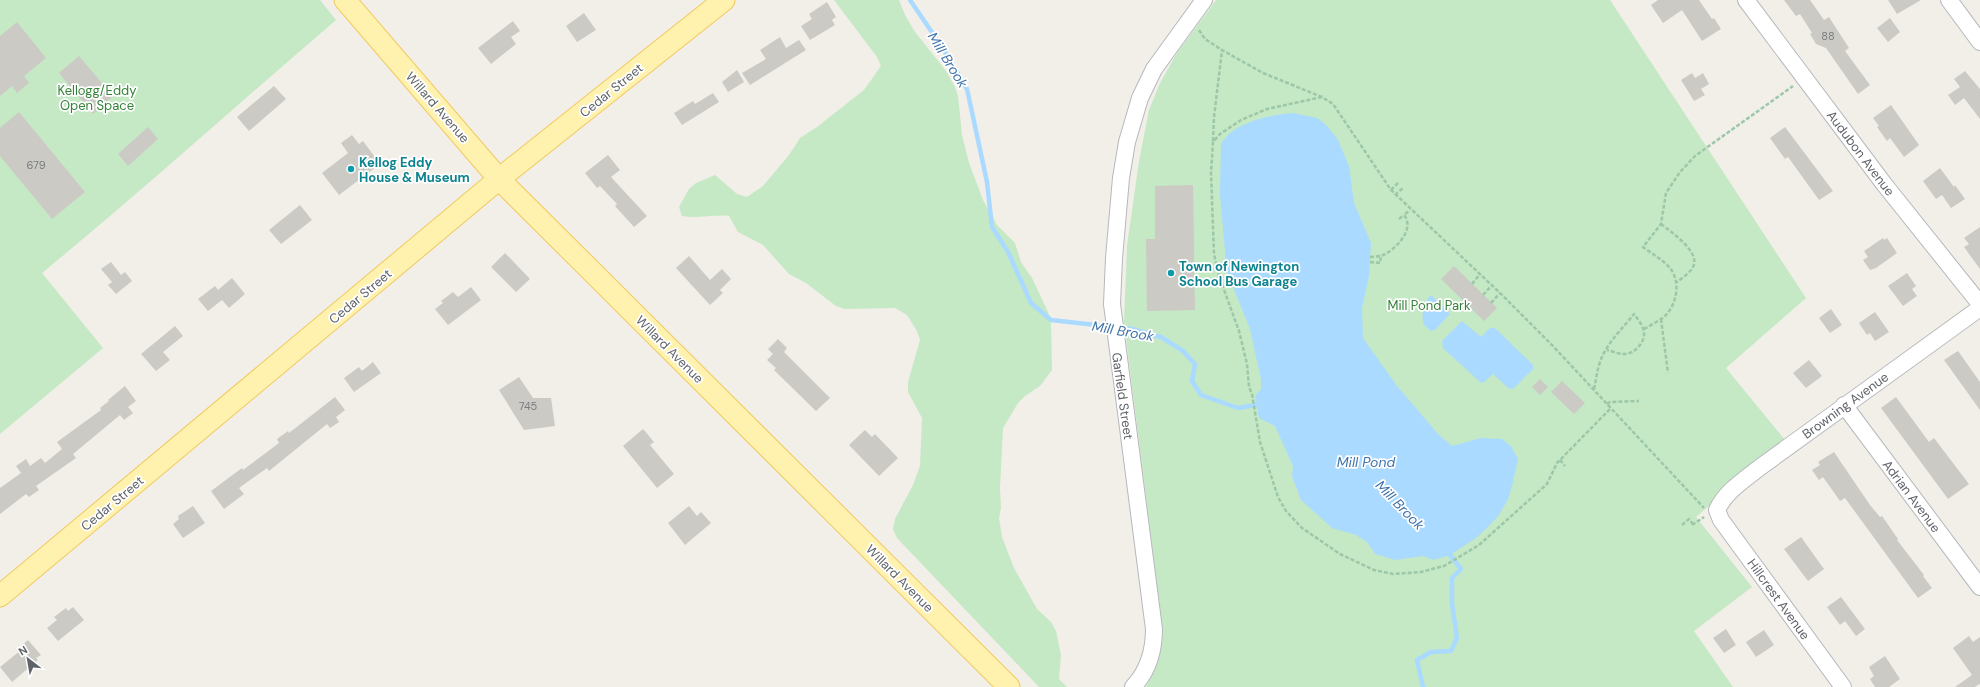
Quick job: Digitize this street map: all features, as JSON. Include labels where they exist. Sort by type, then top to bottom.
[{"type":"main road","name":"Willard Avenue","points":[[345,0],[499,179],[1009,687]]},
{"type":"main road","name":"Cedar Street","points":[[0,596],[499,179],[724,0]]},
{"type":"street","name":"Garfield Street","points":[[1133,687],[1150,659],[1154,641],[1154,629],[1112,304],[1121,178],[1127,142],[1140,98],[1154,69],[1204,0]]},
{"type":"street","name":"Audubon Avenue","points":[[1746,0],[1884,184],[1980,304]]},
{"type":"street","points":[[1949,0],[1980,42]]},
{"type":"street","name":"Browning Avenue","points":[[1710,509],[1731,491],[1844,406],[1980,308]]},
{"type":"street","name":"Adrian Avenue","points":[[1844,406],[1980,587]]},
{"type":"street","name":"Hillcrest Avenue","points":[[1710,509],[1721,520],[1843,687]]},
{"type":"path","points":[[1198,29],[1205,39],[1263,73],[1322,97],[1333,104],[1391,190],[1410,210],[1492,285],[1710,509]]},
{"type":"path","points":[[1222,50],[1214,117],[1211,173],[1214,254],[1219,276],[1239,331],[1247,364],[1249,387],[1252,394],[1260,442],[1278,497],[1286,511],[1302,528],[1340,554],[1374,570],[1394,574],[1421,572],[1444,566],[1479,545],[1547,484],[1560,460],[1611,408]]},
{"type":"path","points":[[1644,329],[1661,319],[1672,306],[1677,291],[1677,282],[1670,268],[1643,246],[1661,224],[1666,193],[1680,172],[1694,156],[1804,78]]},
{"type":"path","points":[[1213,142],[1220,134],[1242,120],[1267,109],[1322,97]]},
{"type":"path","points":[[1391,190],[1399,182]]},
{"type":"path","points":[[1396,195],[1404,187]]},
{"type":"path","points":[[1399,220],[1410,210]]},
{"type":"path","points":[[1370,257],[1381,256],[1392,251],[1405,233],[1407,221],[1404,215]]},
{"type":"path","points":[[1661,224],[1690,249],[1695,262],[1693,268],[1677,282]]},
{"type":"path","points":[[1370,262],[1380,263],[1381,256]]},
{"type":"path","points":[[1472,284],[1480,274]]},
{"type":"path","points":[[1483,295],[1492,285]]},
{"type":"path","points":[[1491,303],[1500,294]]},
{"type":"path","points":[[1594,390],[1601,361],[1607,350],[1634,314],[1644,329],[1642,342],[1632,352],[1623,354],[1607,350]]},
{"type":"path","points":[[1661,319],[1668,373]]},
{"type":"path","points":[[1607,404],[1610,402],[1639,400]]},
{"type":"path","points":[[1560,460],[1566,466]]},
{"type":"path","points":[[1682,525],[1689,519],[1693,524]]},
{"type":"green space","name":"Kellogg/Eddy Open Space","points":[[0,0],[320,0],[336,20],[42,273],[103,348],[0,434]]},
{"type":"green space","points":[[834,0],[899,0],[905,15],[915,32],[946,71],[955,87],[958,96],[962,135],[969,163],[983,200],[997,225],[1015,243],[1021,262],[1032,278],[1048,312],[1051,323],[1052,370],[1040,386],[1025,396],[1018,403],[1003,428],[1000,488],[1001,508],[999,518],[1002,537],[1014,568],[1037,609],[1051,622],[1056,631],[1061,655],[1059,679],[1067,687],[1039,687],[897,538],[893,529],[895,519],[913,485],[920,466],[922,418],[908,392],[908,382],[920,340],[917,331],[907,315],[895,308],[845,309],[836,306],[806,283],[789,274],[763,245],[738,232],[729,216],[682,216],[679,207],[689,189],[696,183],[715,175],[737,194],[747,197],[763,186],[789,155],[800,138],[817,127],[864,90],[881,66],[877,57]]},
{"type":"green space","name":"Mill Pond Park","points":[[1216,0],[1610,0],[1806,298],[1726,368],[1785,440],[1696,517],[1752,587],[1694,631],[1733,687],[1146,687],[1158,660],[1163,631],[1124,322],[1127,246],[1139,161],[1149,110],[1160,83],[1177,53]]},
{"type":"water","name":"Mill Pond","points":[[1293,113],[1317,118],[1325,124],[1337,138],[1349,166],[1354,203],[1371,243],[1369,276],[1362,308],[1363,338],[1397,386],[1439,435],[1452,446],[1481,438],[1502,439],[1511,446],[1518,459],[1508,499],[1499,515],[1476,538],[1450,555],[1434,560],[1423,556],[1395,560],[1375,554],[1367,542],[1356,535],[1332,528],[1301,500],[1292,476],[1293,466],[1275,426],[1259,418],[1255,396],[1261,389],[1261,379],[1250,329],[1227,272],[1220,194],[1221,144],[1227,136],[1243,125],[1263,118]]},
{"type":"water","points":[[1431,295],[1450,314],[1435,330],[1431,331],[1426,327],[1423,321],[1423,313],[1425,304]]},
{"type":"water","points":[[1462,321],[1481,337],[1490,328],[1495,328],[1533,365],[1533,369],[1513,389],[1508,388],[1493,374],[1483,383],[1480,382],[1443,348],[1442,341]]},
{"type":"building","points":[[1658,0],[1699,0],[1721,29],[1702,41],[1682,10],[1663,23],[1651,5]]},
{"type":"building","points":[[1784,0],[1810,0],[1824,20],[1829,17],[1849,48],[1845,51],[1870,85],[1858,94],[1826,48],[1816,44],[1810,34],[1812,33],[1800,14],[1796,16]]},
{"type":"building","points":[[1888,0],[1921,0],[1897,14]]},
{"type":"building","points":[[827,2],[836,17],[832,20],[835,25],[810,40],[801,26],[812,19],[809,14]]},
{"type":"building","points":[[584,13],[596,30],[577,42],[566,26]]},
{"type":"building","points":[[1890,18],[1900,32],[1888,42],[1877,28]]},
{"type":"building","points":[[513,21],[520,31],[511,37],[516,44],[491,64],[478,48]]},
{"type":"building","points":[[17,22],[46,58],[24,76],[29,83],[17,93],[12,86],[0,96],[0,36]]},
{"type":"building","points":[[780,37],[786,48],[799,40],[806,50],[750,85],[742,73],[766,59],[760,50]]},
{"type":"building","points":[[79,56],[113,96],[93,114],[59,73]]},
{"type":"building","points":[[737,70],[744,82],[728,92],[722,82]]},
{"type":"building","points":[[1965,71],[1980,89],[1980,119],[1964,98],[1955,105],[1948,95],[1960,87],[1954,79]]},
{"type":"building","points":[[1692,73],[1695,78],[1703,73],[1709,84],[1701,89],[1705,95],[1694,101],[1681,80]]},
{"type":"building","points":[[274,86],[286,99],[249,131],[237,117]]},
{"type":"building","points":[[713,93],[719,102],[682,125],[674,113],[693,101],[695,104]]},
{"type":"building","points":[[1891,105],[1919,145],[1904,157],[1890,138],[1887,141],[1877,127],[1879,126],[1873,118]]},
{"type":"building","points":[[19,112],[85,192],[52,219],[0,156],[0,128]]},
{"type":"building","points":[[148,127],[158,139],[128,166],[118,154]]},
{"type":"building","points":[[1785,127],[1833,191],[1819,200],[1788,157],[1785,159],[1770,138]]},
{"type":"building","name":"Kellog Eddy House & Museum","points":[[352,135],[359,144],[363,141],[380,164],[339,195],[322,173],[348,153],[341,143]]},
{"type":"building","points":[[608,155],[620,170],[611,177],[647,216],[634,227],[615,206],[617,204],[600,186],[597,188],[585,173]]},
{"type":"building","points":[[1940,168],[1965,199],[1951,208],[1942,195],[1936,199],[1923,181]]},
{"type":"building","name":"Town of Newington School Bus Garage","points":[[1193,185],[1195,310],[1147,311],[1146,239],[1155,239],[1155,186]]},
{"type":"building","points":[[300,205],[312,220],[281,244],[269,230]]},
{"type":"building","points":[[1980,227],[1980,269],[1964,247],[1969,244],[1964,238]]},
{"type":"building","points":[[1883,238],[1884,240],[1887,238],[1897,253],[1876,268],[1870,270],[1863,260],[1868,257],[1864,251]]},
{"type":"building","points":[[505,253],[530,279],[516,292],[491,267]]},
{"type":"building","points":[[689,256],[710,280],[722,269],[731,279],[720,290],[723,293],[710,305],[676,268]]},
{"type":"building","points":[[111,262],[121,275],[125,272],[132,281],[116,294],[108,285],[112,282],[101,269]]},
{"type":"building","points":[[1454,266],[1497,308],[1484,321],[1441,279]]},
{"type":"building","points":[[1907,273],[1916,286],[1912,289],[1917,296],[1903,306],[1888,286]]},
{"type":"building","points":[[232,278],[245,294],[229,308],[222,300],[208,311],[198,299],[215,286],[218,290]]},
{"type":"building","points":[[471,287],[481,300],[448,325],[435,309],[443,303],[441,301],[453,292],[458,297]]},
{"type":"building","points":[[1831,309],[1842,325],[1830,333],[1819,318]]},
{"type":"building","points":[[1875,312],[1889,332],[1875,341],[1870,333],[1867,335],[1859,323]]},
{"type":"building","points":[[175,326],[183,336],[163,352],[170,360],[156,371],[141,354]]},
{"type":"building","points":[[778,339],[787,348],[784,352],[830,398],[816,411],[774,370],[776,368],[767,360],[773,354],[768,349]]},
{"type":"building","points":[[1958,351],[1980,382],[1980,410],[1944,360]]},
{"type":"building","points":[[1809,360],[1822,376],[1806,388],[1793,373]]},
{"type":"building","points":[[373,362],[381,373],[354,392],[344,378],[359,367],[362,371]]},
{"type":"building","points":[[519,377],[533,398],[551,398],[555,426],[524,430],[499,390]]},
{"type":"building","points":[[1540,379],[1548,387],[1540,395],[1532,387]]},
{"type":"building","points":[[1562,381],[1585,403],[1574,414],[1551,392]]},
{"type":"building","points":[[125,386],[136,401],[128,407],[133,413],[124,420],[120,415],[73,454],[76,458],[36,486],[39,490],[29,497],[26,494],[0,514],[0,488],[21,473],[16,466],[26,459],[30,466],[41,458],[45,463],[62,449],[57,442],[101,410],[100,408],[109,401],[108,400]]},
{"type":"building","points":[[335,397],[345,410],[336,417],[339,422],[330,428],[327,424],[269,471],[267,468],[239,488],[244,494],[224,509],[211,491],[242,468],[243,470],[279,443],[277,439],[288,431],[289,433]]},
{"type":"building","points":[[1896,397],[1929,442],[1934,438],[1969,484],[1948,499],[1881,408]]},
{"type":"building","points":[[643,429],[654,442],[650,445],[674,474],[657,488],[623,446]]},
{"type":"building","points":[[865,430],[872,437],[875,434],[898,458],[879,476],[849,445]]},
{"type":"building","points":[[1834,452],[1870,505],[1880,517],[1882,516],[1898,539],[1897,540],[1932,588],[1918,598],[1845,498],[1840,501],[1823,477],[1819,480],[1812,470],[1820,465],[1818,462]]},
{"type":"building","points":[[193,506],[205,523],[183,538],[173,524],[179,519],[178,516]]},
{"type":"building","points":[[689,506],[697,516],[701,512],[711,523],[685,545],[668,523]]},
{"type":"building","points":[[1801,537],[1824,569],[1808,581],[1784,549]]},
{"type":"building","points":[[1841,597],[1865,629],[1856,636],[1845,621],[1840,625],[1827,607]]},
{"type":"building","points":[[73,607],[84,620],[58,641],[47,628],[57,620],[54,617],[66,608],[68,611]]},
{"type":"building","points":[[1726,629],[1736,645],[1724,653],[1713,638]]},
{"type":"building","points":[[1764,630],[1774,645],[1756,657],[1746,642]]},
{"type":"building","points":[[1969,636],[1973,642],[1980,637],[1980,685],[1979,684],[1975,687],[1955,687],[1972,675],[1953,648]]},
{"type":"building","points":[[28,640],[41,655],[36,658],[38,660],[12,682],[0,667],[21,650],[19,648]]},
{"type":"building","points":[[1885,656],[1900,679],[1889,687],[1875,687],[1870,679],[1874,676],[1869,667]]},
{"type":"waterway","name":"Mill Brook","points":[[910,0],[942,47],[967,89],[987,182],[992,227],[1008,252],[1031,303],[1051,320],[1132,329],[1161,337],[1183,351],[1195,364],[1192,381],[1201,395],[1238,408],[1262,404]]},
{"type":"waterway","name":"Mill Brook","points":[[1423,687],[1417,660],[1431,652],[1451,651],[1457,638],[1452,604],[1452,578],[1461,569],[1447,551]]},
{"type":"place","name":"Kellog Eddy House & Museum","points":[[351,169]]},
{"type":"place","name":"Town of Newington School Bus Garage","points":[[1171,273]]}]
